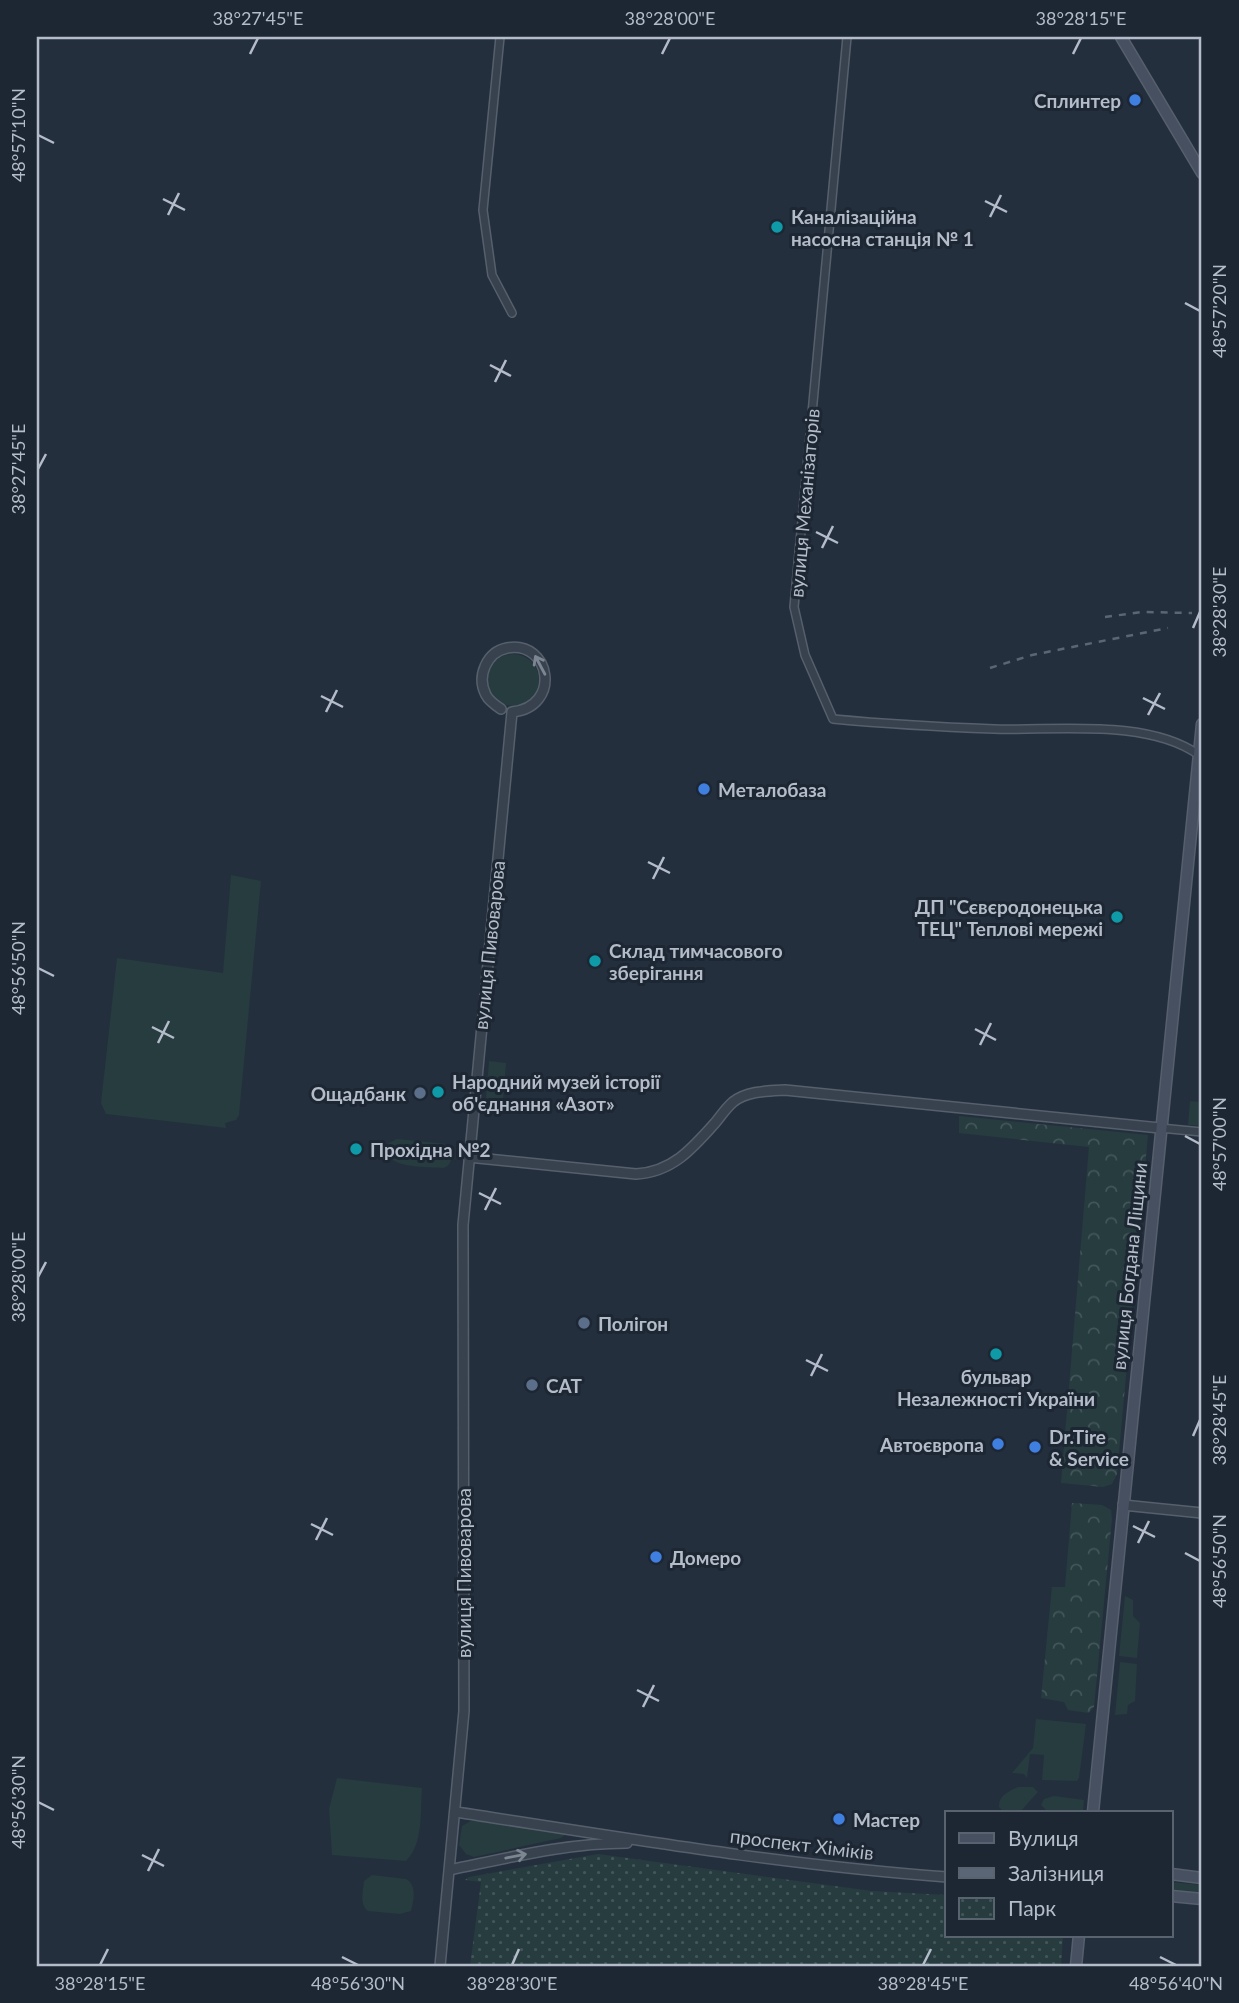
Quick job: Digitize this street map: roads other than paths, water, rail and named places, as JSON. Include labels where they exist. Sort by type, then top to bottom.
[{"type":"main road","points":[[1121,37],[1202,173]]},
{"type":"main road","name":"вулиця Богдана Ліщини","points":[[1093,1811],[1202,724]]},
{"type":"main road","points":[[1172,1874],[1202,1878]]},
{"type":"main road","points":[[1172,1896],[1202,1899]]},
{"type":"main road","points":[[1076,1966],[1079,1937]]},
{"type":"street","points":[[500,37],[483,210],[492,275],[512,313]]},
{"type":"street","name":"вулиця Механізаторів","points":[[847,37],[794,607],[805,655],[833,719],[922,727],[1017,730],[1086,728],[1116,731],[1185,745],[1201,755]]},
{"type":"street","points":[[520,648],[531,653],[542,664],[545,687],[537,702],[529,708],[506,710],[490,701],[484,693],[483,670],[488,660],[500,650],[520,648]]},
{"type":"street","name":"вулиця Пивоварова","points":[[440,1966],[464,1711],[461,1282],[466,1178],[510,733],[506,710]]},
{"type":"street","points":[[468,1157],[636,1174],[650,1173],[681,1159],[733,1102],[754,1092],[785,1090],[1202,1132]]},
{"type":"street","points":[[1123,1505],[1202,1513]]},
{"type":"street","name":"проспект Хіміків","points":[[456,1812],[654,1843],[832,1866],[945,1877]]},
{"type":"street","name":"проспект Хіміків","points":[[449,1870],[570,1846],[594,1843],[654,1843]]},
{"type":"railway","points":[[1105,617],[1142,612],[1192,613]]},
{"type":"railway","points":[[990,668],[1032,655],[1168,628]]},
{"type":"place","name":"Сплинтер","points":[[1135,100]]},
{"type":"place","name":"Каналізаційна насосна станція № 1","points":[[777,227]]},
{"type":"place","name":"Металобаза","points":[[704,789]]},
{"type":"place","name":"ДП \"Сєвєродонецька ТЕЦ\" Теплові мережі","points":[[1117,917]]},
{"type":"place","name":"Склад тимчасового зберігання","points":[[595,961]]},
{"type":"place","name":"Народний музей історії об'єднання «Азот»","points":[[438,1092]]},
{"type":"place","name":"Ощадбанк","points":[[420,1093]]},
{"type":"place","name":"Прохідна №2","points":[[356,1149]]},
{"type":"place","name":"Полігон","points":[[584,1323]]},
{"type":"place","name":"бульвар Незалежності України","points":[[996,1354]]},
{"type":"place","name":"CAT","points":[[532,1385]]},
{"type":"place","name":"Автоєвропа","points":[[998,1444]]},
{"type":"place","name":"Dr.Tire & Service","points":[[1035,1447]]},
{"type":"place","name":"Домеро","points":[[656,1557]]},
{"type":"place","name":"Мастер","points":[[839,1819]]}]
